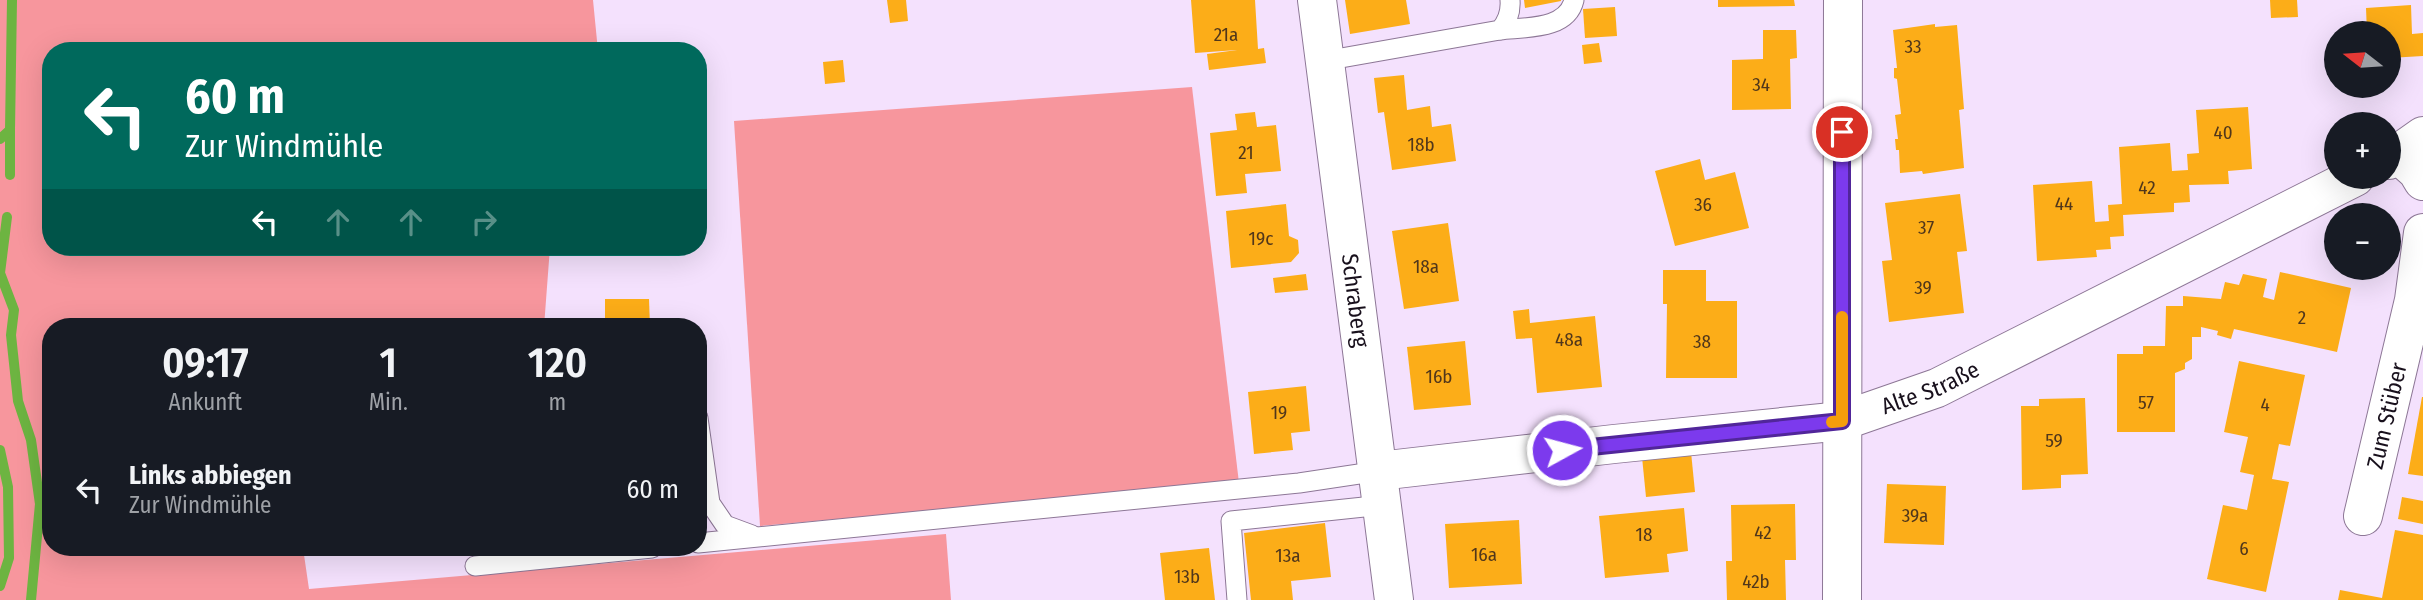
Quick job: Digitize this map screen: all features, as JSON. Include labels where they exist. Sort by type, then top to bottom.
[{"type":"street","name":"Schraberg","points":[[1317,0],[1394,600]]},
{"type":"street","points":[[1842,600],[1843,0]]},
{"type":"street","name":"Alte Straße","points":[[1381,488],[1614,444],[1842,421],[1937,388],[2331,189]]},
{"type":"street","name":"Zum Stüber","points":[[2363,516],[2413,300],[2423,233]]},
{"type":"lane","points":[[1500,30],[1508,16],[1510,0]]},
{"type":"lane","points":[[1324,61],[1560,22],[1572,10],[1574,0]]},
{"type":"lane","points":[[707,482],[710,503],[725,525],[756,537]]},
{"type":"lane","points":[[707,542],[1299,483],[1381,488]]},
{"type":"lane","points":[[1237,600],[1231,521],[1381,488]]},
{"type":"lane","points":[[475,566],[573,556]]},
{"type":"shaded area","points":[[0,0],[593,0],[597,42],[42,42],[42,256],[549,256],[545,318],[42,318],[42,556],[304,556],[309,589],[946,534],[951,600],[0,600]]},
{"type":"shaded area","points":[[1192,87],[1239,483],[760,526],[734,121]]},
{"type":"building","points":[[887,0],[906,0],[908,21],[890,23]]},
{"type":"building","points":[[1191,0],[1255,0],[1258,49],[1264,48],[1266,63],[1209,70],[1207,54],[1237,50],[1195,53]]},
{"type":"building","points":[[1345,0],[1406,0],[1410,24],[1350,34]]},
{"type":"building","points":[[1524,0],[1561,0],[1561,1],[1525,8]]},
{"type":"building","points":[[1718,0],[1794,0],[1795,6],[1718,7]]},
{"type":"building","points":[[2270,0],[2297,0],[2298,17],[2271,18]]},
{"type":"building","points":[[2411,5],[2412,34],[2423,33],[2423,56],[2401,57],[2401,21],[2367,21],[2366,8]]},
{"type":"building","points":[[1615,7],[1617,36],[1585,38],[1583,9]]},
{"type":"building","points":[[1935,24],[1935,27],[1957,25],[1964,109],[1959,110],[1964,168],[1923,174],[1922,171],[1900,173],[1895,115],[1901,114],[1897,79],[1894,78],[1894,68],[1897,68],[1893,30]]},
{"type":"building","points":[[1763,30],[1796,30],[1797,58],[1790,59],[1791,109],[1732,110],[1732,60],[1763,59]]},
{"type":"building","points":[[1599,43],[1602,62],[1584,64],[1582,45]]},
{"type":"building","points":[[843,60],[845,82],[825,84],[823,62]]},
{"type":"building","points":[[1404,75],[1407,110],[1430,106],[1432,127],[1451,124],[1456,161],[1392,170],[1384,112],[1378,113],[1374,78]]},
{"type":"building","points":[[2248,107],[2252,169],[2228,171],[2229,184],[2189,185],[2190,202],[2174,203],[2174,212],[2123,215],[2124,236],[2110,237],[2111,249],[2096,250],[2097,257],[2037,261],[2033,185],[2092,181],[2095,222],[2109,221],[2108,205],[2122,204],[2119,147],[2170,143],[2172,171],[2188,170],[2187,154],[2199,153],[2196,110]]},
{"type":"building","points":[[1255,112],[1257,127],[1276,125],[1281,171],[1245,174],[1247,193],[1216,196],[1210,133],[1237,130],[1235,114]]},
{"type":"building","points":[[1700,159],[1705,180],[1735,172],[1749,228],[1675,246],[1655,171]]},
{"type":"building","points":[[1960,194],[1967,251],[1957,252],[1964,313],[1889,322],[1882,261],[1892,260],[1885,203]]},
{"type":"building","points":[[1286,204],[1289,236],[1298,240],[1299,253],[1291,262],[1231,268],[1226,211]]},
{"type":"building","points":[[1448,223],[1459,301],[1404,309],[1392,231]]},
{"type":"building","points":[[1663,270],[1706,270],[1706,301],[1737,301],[1737,378],[1666,378],[1667,304],[1663,304]]},
{"type":"building","points":[[2280,272],[2351,288],[2337,352],[2234,329],[2231,339],[2217,335],[2218,331],[2201,327],[2201,337],[2192,337],[2192,359],[2185,363],[2185,369],[2175,373],[2175,432],[2117,432],[2117,354],[2143,354],[2143,346],[2165,346],[2166,306],[2183,306],[2183,296],[2221,299],[2225,282],[2239,285],[2243,274],[2267,279],[2263,297],[2274,300]]},
{"type":"building","points":[[1306,274],[1308,290],[1275,293],[1273,278]]},
{"type":"building","points":[[605,299],[649,299],[650,318],[605,318]]},
{"type":"building","points":[[1529,309],[1530,323],[1595,316],[1602,387],[1537,393],[1532,338],[1516,339],[1513,311]]},
{"type":"building","points":[[1465,341],[1471,405],[1414,410],[1407,347]]},
{"type":"building","points":[[2239,361],[2305,375],[2290,446],[2279,444],[2272,479],[2289,482],[2266,592],[2207,579],[2223,505],[2247,510],[2254,475],[2240,472],[2248,437],[2224,432]]},
{"type":"building","points":[[1306,386],[1310,431],[1291,433],[1293,450],[1254,454],[1248,392]]},
{"type":"building","points":[[2423,397],[2423,476],[2408,474]]},
{"type":"building","points":[[2085,398],[2088,474],[2061,475],[2061,488],[2022,490],[2021,406],[2039,406],[2039,399]]},
{"type":"building","points":[[1691,452],[1695,492],[1646,497],[1642,457]]},
{"type":"building","points":[[1887,484],[1946,486],[1944,545],[1884,543]]},
{"type":"building","points":[[2402,497],[2423,501],[2423,524],[2398,519]]},
{"type":"building","points":[[1795,504],[1796,560],[1785,560],[1786,600],[1727,600],[1726,561],[1732,561],[1731,505]]},
{"type":"building","points":[[1684,508],[1688,551],[1667,554],[1669,572],[1605,578],[1599,516]]},
{"type":"building","points":[[1519,520],[1522,584],[1449,588],[1445,524]]},
{"type":"building","points":[[1325,523],[1331,577],[1291,581],[1293,600],[1251,600],[1244,533]]},
{"type":"building","points":[[2395,530],[2423,535],[2423,600],[2338,600],[2340,590],[2382,598]]},
{"type":"building","points":[[1209,548],[1215,600],[1165,600],[1160,553]]},
{"type":"waterway","points":[[0,139],[10,130],[12,0]]},
{"type":"waterway","points":[[10,130],[10,175]]},
{"type":"waterway","points":[[7,217],[0,273],[14,310],[11,335],[18,401],[31,440],[40,504],[31,600]]},
{"type":"waterway","points":[[0,450],[8,487],[9,558],[0,586]]},
{"type":"slow traffic","points":[[1832,422],[1842,421],[1842,317]]},
{"type":"route","points":[[1562,450],[1842,421],[1842,132]]}]
